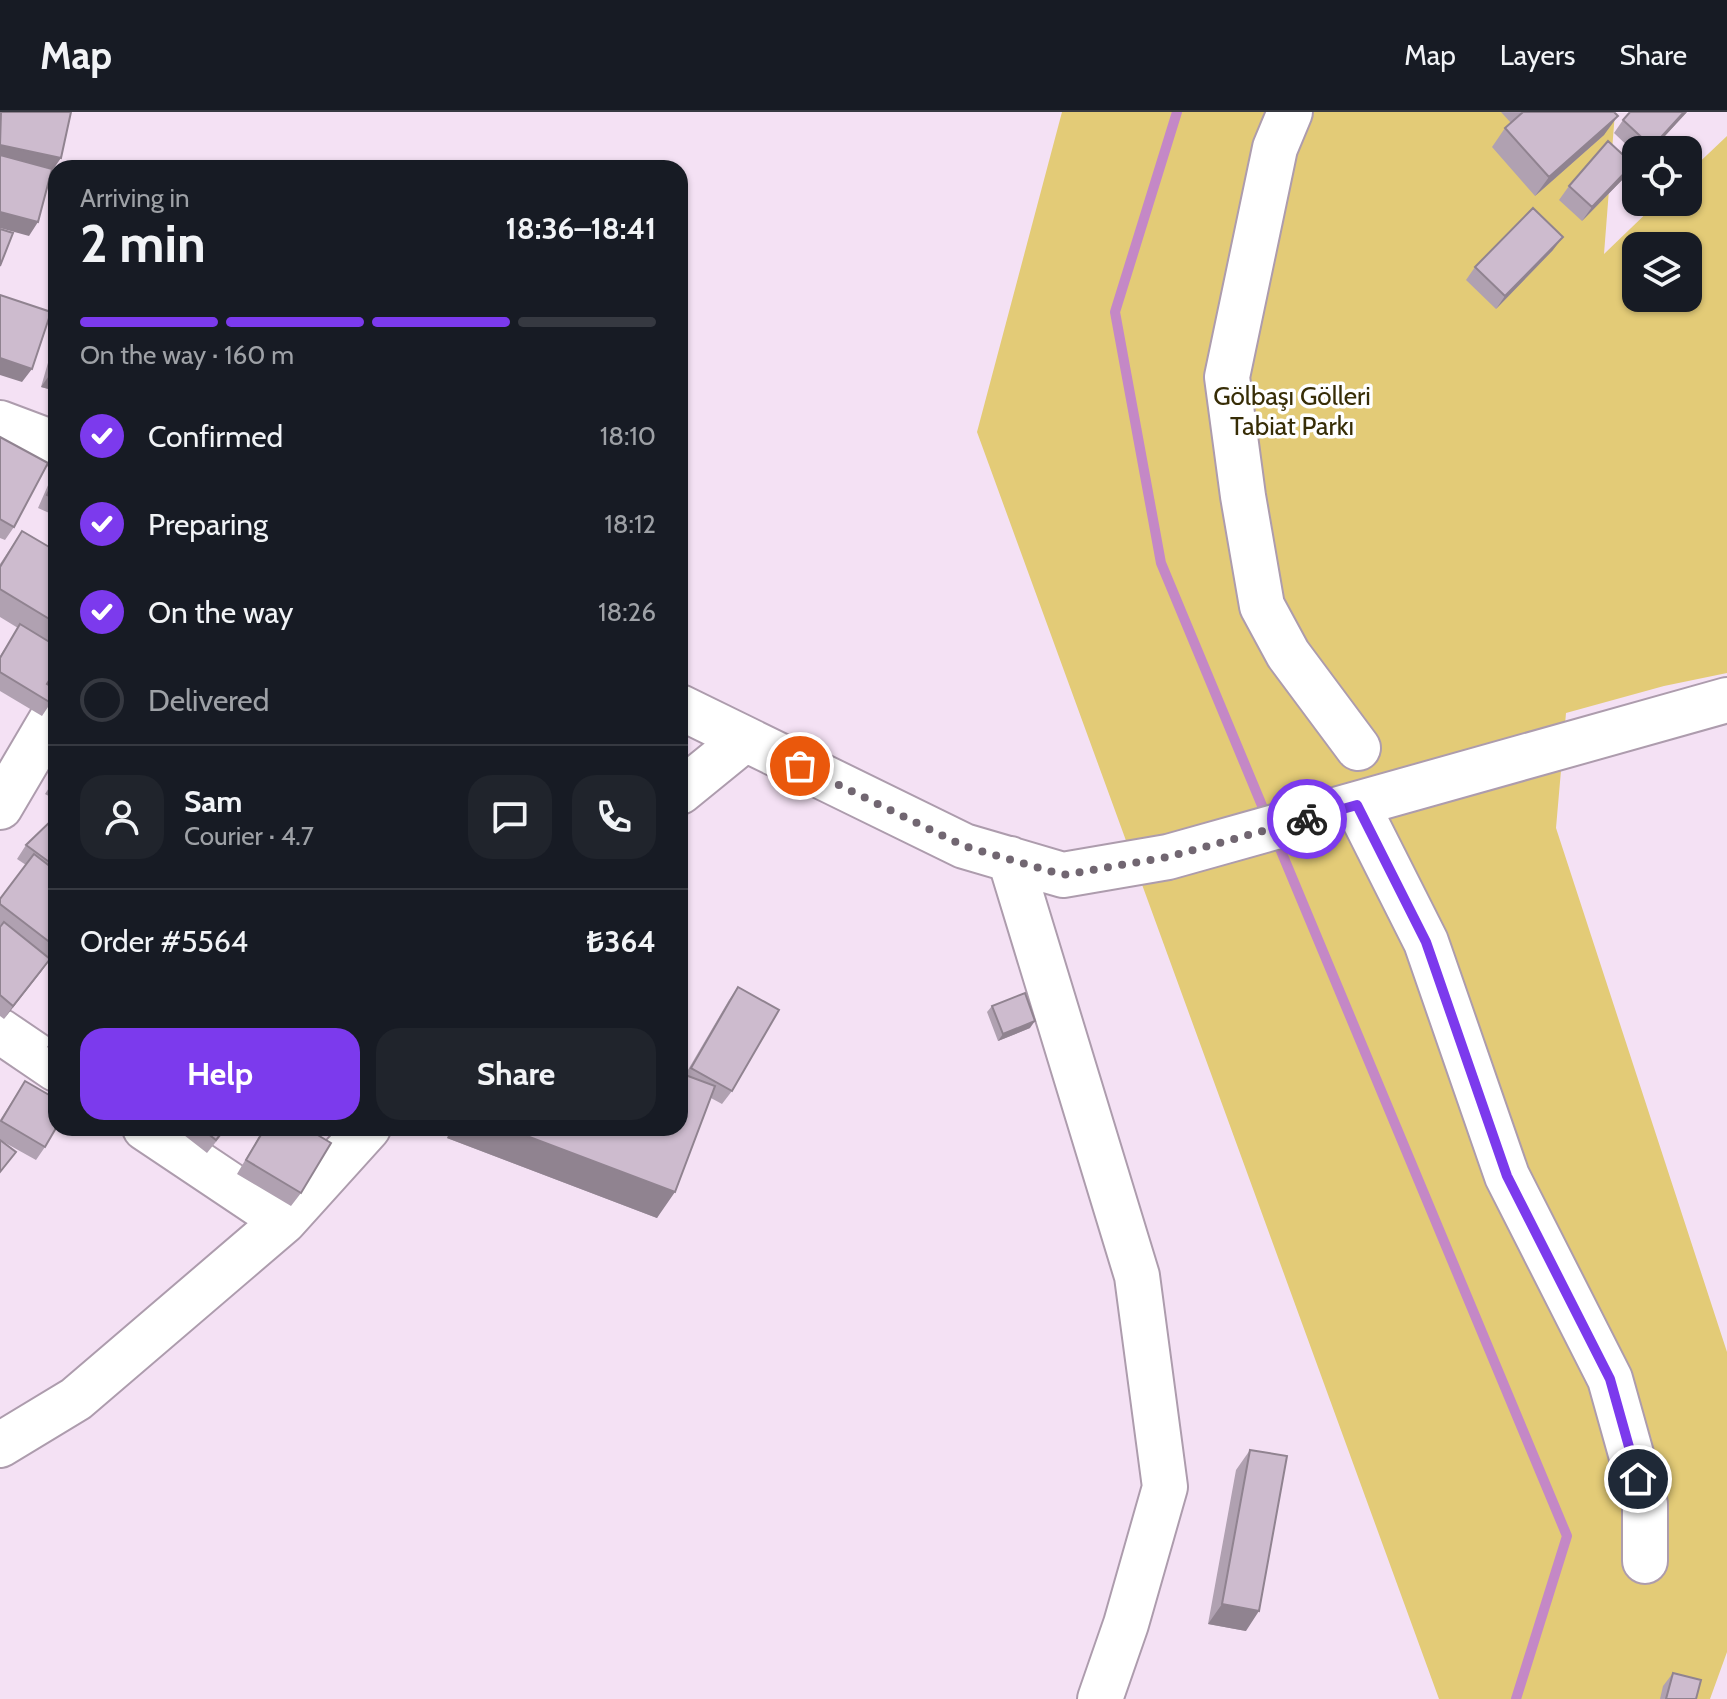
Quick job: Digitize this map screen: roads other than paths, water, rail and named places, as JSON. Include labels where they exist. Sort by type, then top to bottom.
[{"type":"street","points":[[1290,112],[1275,148],[1227,377],[1262,606],[1288,654],[1358,748]]},
{"type":"street","points":[[0,423],[48,441]]},
{"type":"street","points":[[688,711],[964,846],[1063,875],[1168,857],[1727,700]]},
{"type":"street","points":[[0,807],[48,726]]},
{"type":"street","points":[[688,785],[745,739]]},
{"type":"street","points":[[1357,805],[1426,942],[1507,1176],[1610,1379],[1645,1504],[1645,1561]]},
{"type":"street","points":[[1010,859],[1137,1276],[1165,1487],[1126,1624],[1100,1699]]},
{"type":"street","points":[[0,1031],[48,1064]]},
{"type":"street","points":[[157,1136],[284,1221]]},
{"type":"street","points":[[0,1445],[76,1399],[284,1221],[361,1136]]},
{"type":"waterway","points":[[1177,112],[1115,312],[1161,563],[1268,820]]},
{"type":"waterway","points":[[1276,839],[1567,1536],[1516,1699]]},
{"type":"park label","name":"Gölbaşı Gölleri Tabiat Parkı","points":[[1292,411]]}]
